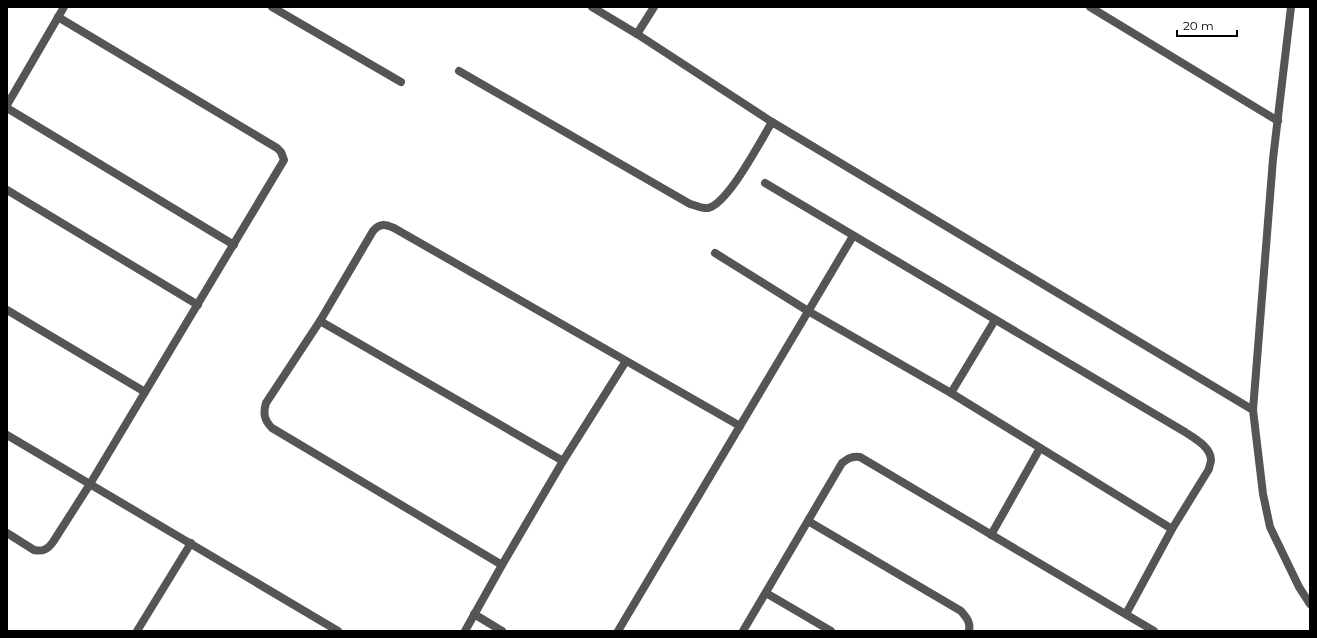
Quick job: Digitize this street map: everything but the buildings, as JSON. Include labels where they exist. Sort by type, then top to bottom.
[{"type":"street","points":[[7,105],[64,7]]},
{"type":"street","points":[[272,7],[400,82]]},
{"type":"street","points":[[592,7],[637,34],[772,122],[1252,410]]},
{"type":"street","points":[[637,34],[654,7]]},
{"type":"street","points":[[1090,7],[1278,121]]},
{"type":"street","points":[[1289,8],[1272,166],[1252,410],[1263,494],[1270,527],[1296,581],[1310,604]]},
{"type":"street","points":[[7,533],[34,550],[39,551],[47,548],[53,542],[90,484],[284,160],[281,152],[277,148],[58,18]]},
{"type":"street","points":[[459,71],[690,204],[707,208],[717,203],[730,189],[772,122]]},
{"type":"street","points":[[7,108],[234,245]]},
{"type":"street","points":[[764,183],[1185,432],[1208,450],[1211,459],[1209,469],[1172,529],[1126,614]]},
{"type":"street","points":[[7,190],[198,305]]},
{"type":"street","points":[[502,565],[272,428],[267,423],[264,416],[266,403],[320,321],[377,226],[386,224],[394,228],[740,426]]},
{"type":"street","points":[[618,631],[853,236]]},
{"type":"street","points":[[715,253],[808,311],[951,393],[1172,529]]},
{"type":"street","points":[[7,310],[145,392]]},
{"type":"street","points":[[951,393],[995,320]]},
{"type":"street","points":[[320,321],[563,461]]},
{"type":"street","points":[[465,631],[563,461],[626,361]]},
{"type":"street","points":[[7,435],[338,631]]},
{"type":"street","points":[[991,535],[1040,448]]},
{"type":"street","points":[[744,631],[842,463],[848,458],[854,456],[860,458],[1154,631]]},
{"type":"street","points":[[808,521],[961,611],[968,620],[970,626],[969,631]]},
{"type":"street","points":[[137,631],[191,543]]},
{"type":"street","points":[[766,593],[831,631]]},
{"type":"street","points":[[474,614],[502,631]]}]
